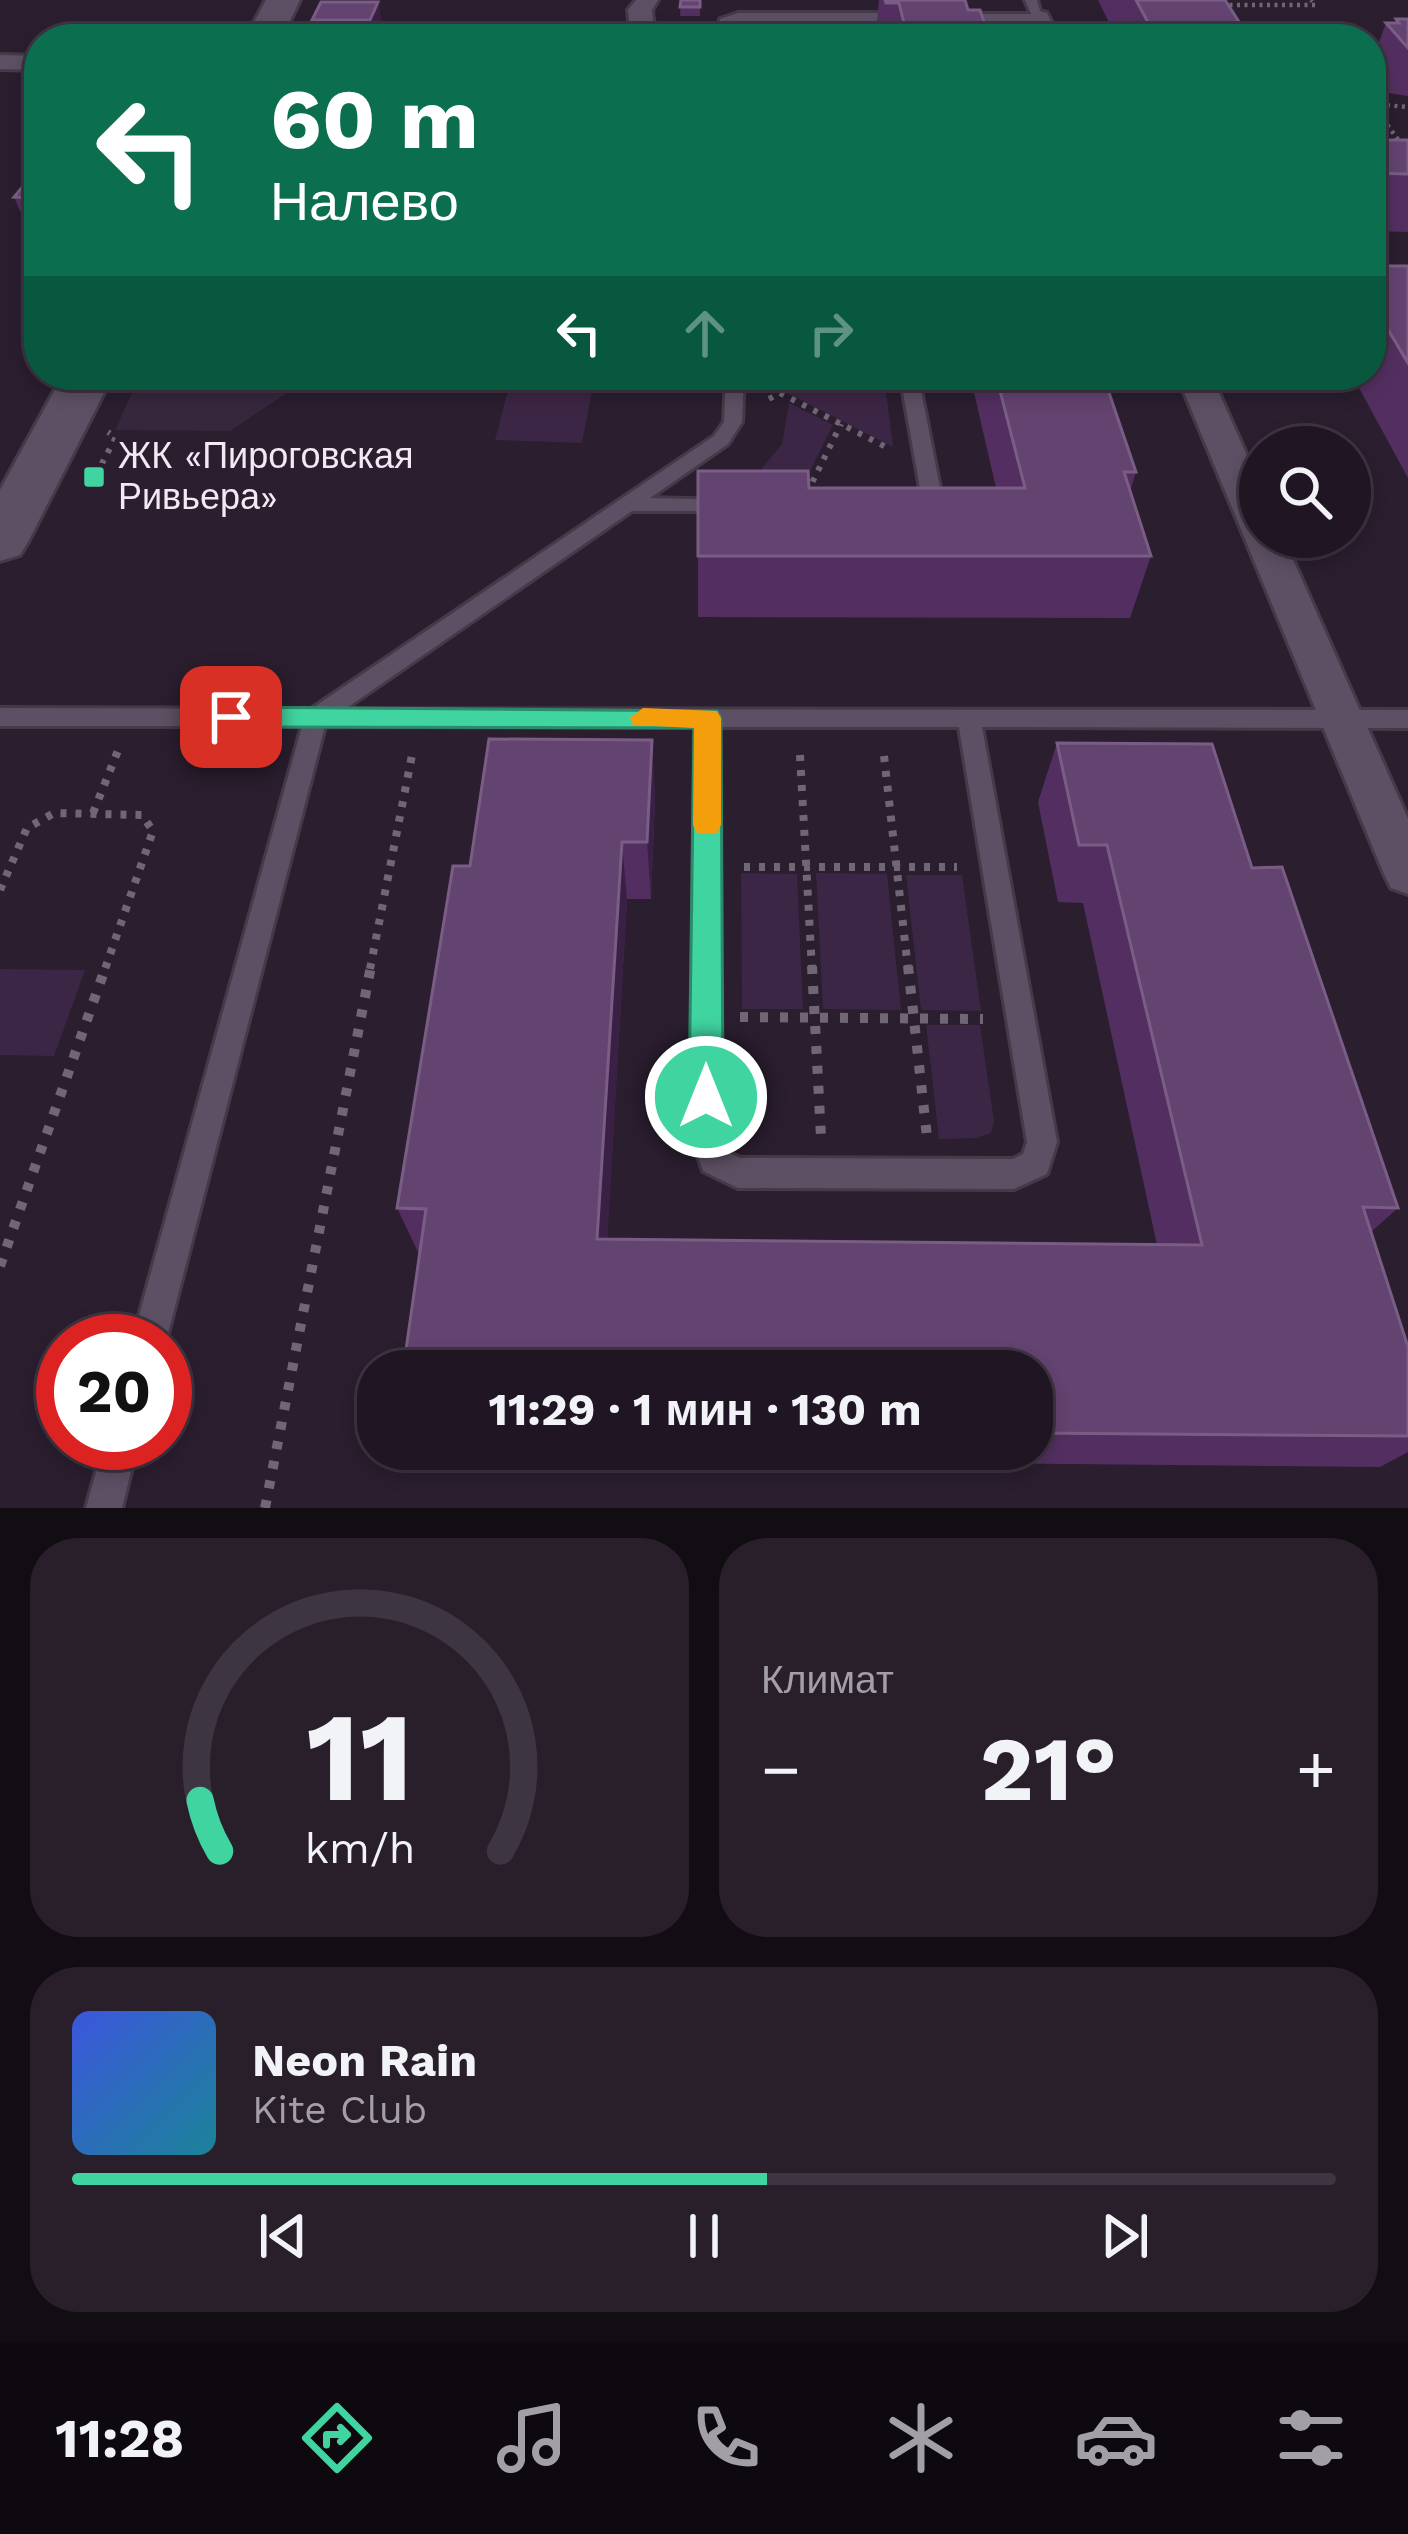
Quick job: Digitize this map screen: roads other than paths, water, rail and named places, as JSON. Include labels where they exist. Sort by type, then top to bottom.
[{"type":"street","points":[[0,542],[80,390]]},
{"type":"street","points":[[1200,390],[1239,479]]},
{"type":"street","points":[[1273,558],[1408,874]]},
{"type":"lane","points":[[724,24],[738,16],[916,17]]},
{"type":"lane","points":[[849,17],[850,24]]},
{"type":"lane","points":[[939,17],[1039,19]]},
{"type":"lane","points":[[156,1314],[316,717],[721,440],[733,422],[734,390]]},
{"type":"lane","points":[[882,506],[926,499],[930,488],[912,390]]},
{"type":"lane","points":[[627,504],[801,506]]},
{"type":"lane","points":[[0,717],[1408,719]]},
{"type":"lane","points":[[707,718],[706,1137],[714,1161],[738,1173],[1014,1174],[1036,1164],[1042,1142],[969,718]]},
{"type":"lane","points":[[104,1508],[115,1470]]},
{"type":"place","name":"ЖК «Пироговская Ривьера»","points":[[94,477]]}]
